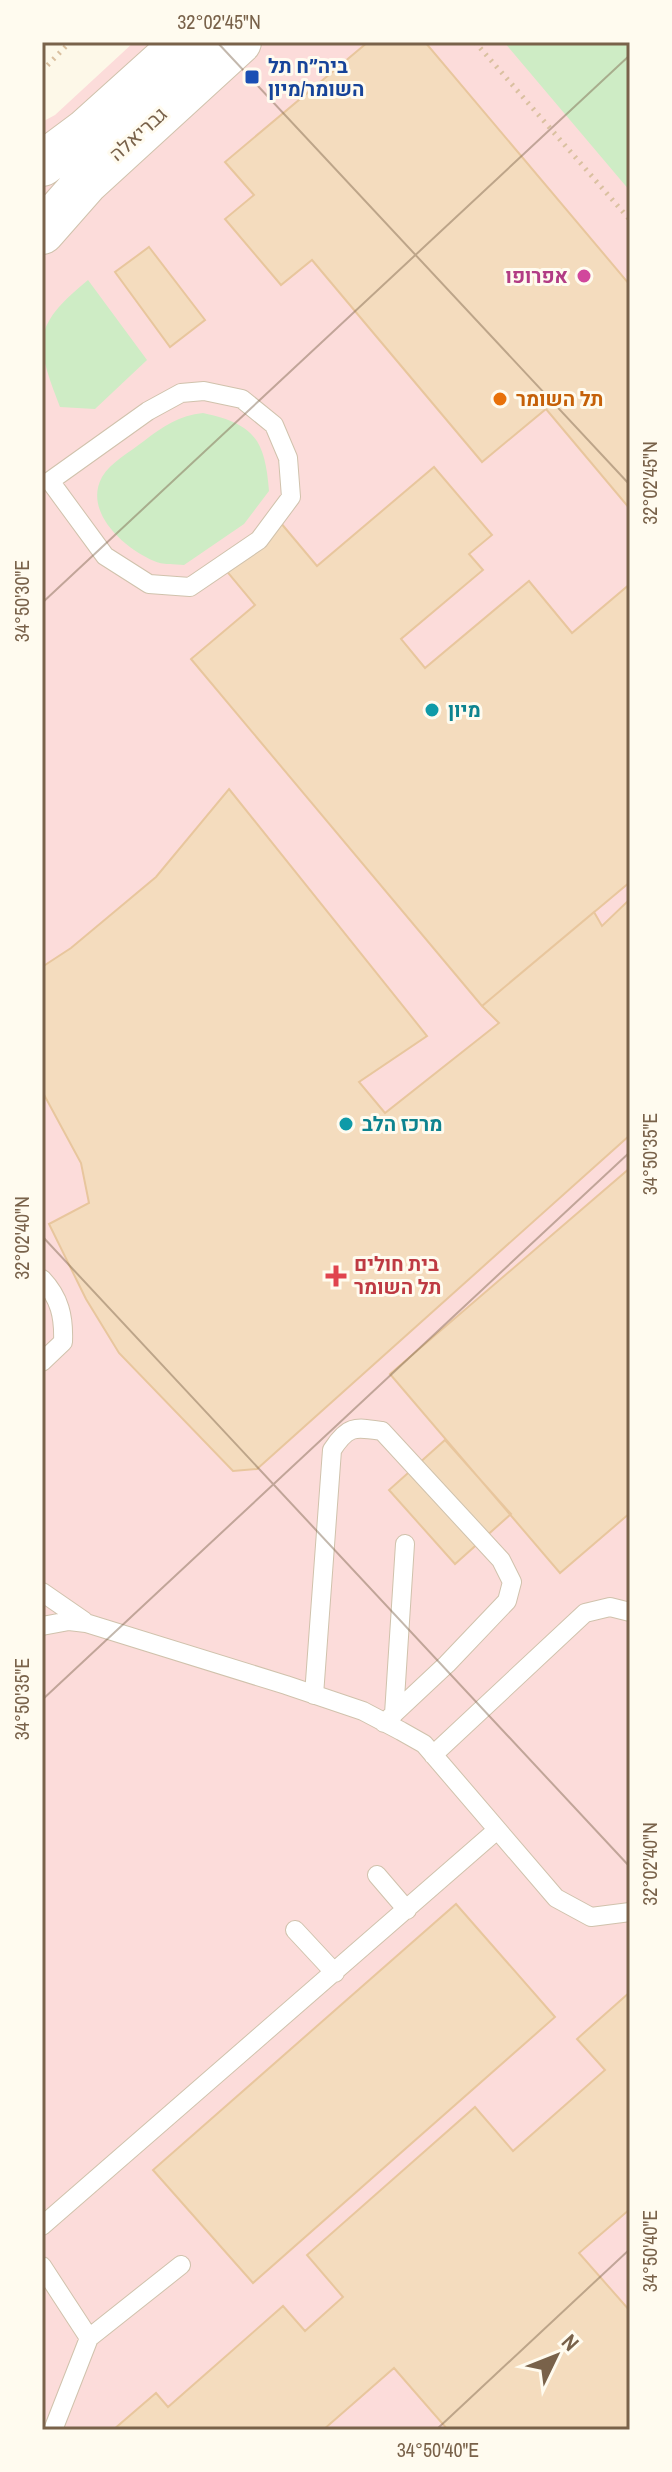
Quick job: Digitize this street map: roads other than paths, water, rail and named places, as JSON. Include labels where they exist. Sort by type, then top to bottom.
[{"type":"street","name":"גבריאלה","points":[[42,164],[85,132],[185,42]]},
{"type":"street","name":"גבריאלה","points":[[42,232],[86,182],[239,42]]},
{"type":"lane","points":[[204,391],[242,399],[274,425],[288,458],[291,497],[259,540],[190,587],[149,584],[105,556],[46,476],[181,393],[204,391]]},
{"type":"lane","points":[[42,1279],[52,1290],[64,1317],[63,1342],[42,1362]]},
{"type":"lane","points":[[314,1695],[332,1450],[342,1433],[357,1427],[382,1431],[501,1560],[512,1582],[507,1601],[447,1664],[389,1718]]},
{"type":"lane","points":[[389,1718],[405,1544]]},
{"type":"lane","points":[[42,1592],[86,1623]]},
{"type":"lane","points":[[433,1755],[585,1613],[610,1607],[630,1612]]},
{"type":"lane","points":[[42,1626],[69,1621],[86,1623],[389,1718],[424,1744],[556,1898],[591,1917],[630,1912]]},
{"type":"lane","points":[[42,2226],[497,1830]]},
{"type":"lane","points":[[377,1875],[407,1910]]},
{"type":"lane","points":[[295,1930],[335,1973]]},
{"type":"lane","points":[[53,2430],[89,2338],[181,2265]]},
{"type":"lane","points":[[42,2266],[89,2338]]},
{"type":"place","name":"ביה״ח תל השומר/מיון","points":[[252,77]]},
{"type":"place","name":"אפרופו","points":[[584,276]]},
{"type":"place","name":"תל השומר","points":[[500,399]]},
{"type":"place","name":"מיון","points":[[432,710]]},
{"type":"place","name":"מרכז הלב","points":[[346,1124]]},
{"type":"place","name":"בית חולים תל השומר","points":[[336,1276]]}]
